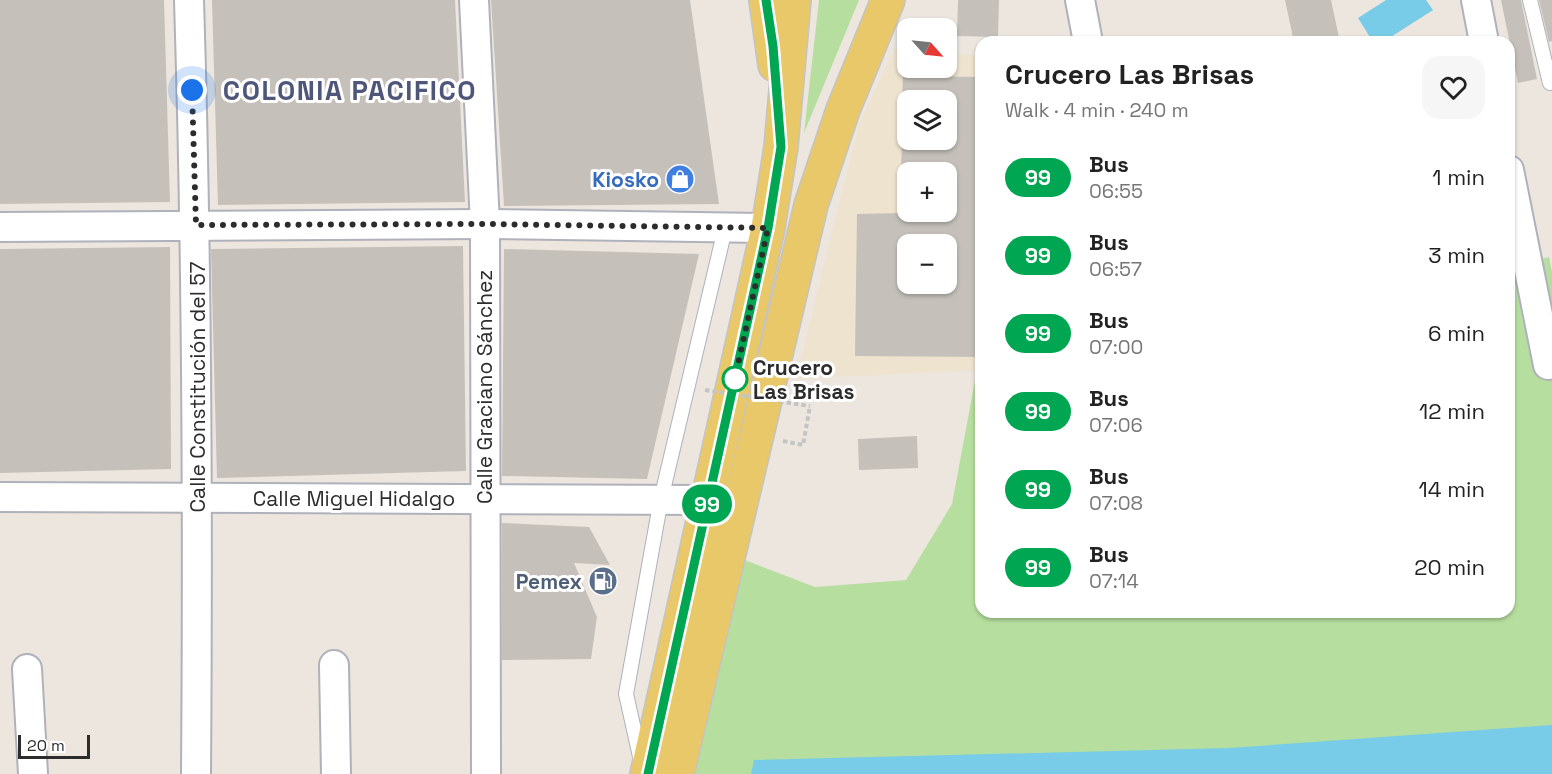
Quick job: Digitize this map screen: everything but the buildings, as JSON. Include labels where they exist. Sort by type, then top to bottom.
[{"type":"main road","points":[[766,0],[773,46],[781,147]]},
{"type":"main road","points":[[646,774],[768,228],[781,147],[794,0]]},
{"type":"main road","points":[[677,774],[811,205],[843,110],[888,0]]},
{"type":"street","name":"Calle Constitución del 57","points":[[189,0],[196,225],[198,498],[196,774]]},
{"type":"street","name":"Calle Graciano Sánchez","points":[[474,0],[485,224],[486,774]]},
{"type":"street","points":[[1080,0],[1087,36]]},
{"type":"street","points":[[1476,0],[1483,36]]},
{"type":"street","points":[[1515,200],[1548,365]]},
{"type":"street","points":[[0,227],[485,224],[768,228]]},
{"type":"street","name":"Calle Miguel Hidalgo","points":[[0,497],[708,500]]},
{"type":"street","points":[[334,666],[336,774]]},
{"type":"street","points":[[27,669],[33,774]]},
{"type":"lane","points":[[1530,0],[1550,83],[1552,82]]},
{"type":"lane","points":[[646,774],[626,694],[661,499],[725,229]]},
{"type":"path","points":[[705,390],[810,406],[803,445]]},
{"type":"shaded area","points":[[895,49],[897,49],[897,78],[957,78],[957,54],[975,55],[975,370],[796,379],[859,124]]},
{"type":"green space","points":[[819,0],[859,0],[804,133]]},
{"type":"green space","points":[[1549,257],[1552,272],[1552,774],[691,774],[742,559],[815,587],[906,580],[952,504],[975,381],[975,618],[1515,618],[1515,266]]},
{"type":"water","points":[[1386,0],[1426,0],[1433,10],[1392,36],[1369,36],[1358,18]]},
{"type":"water","points":[[1552,725],[1552,774],[751,774],[754,760],[1229,748]]},
{"type":"bus line","name":"99","points":[[648,774],[768,228],[781,147],[773,46],[766,0]]},
{"type":"place","name":"Kiosko","points":[[680,179]]},
{"type":"place","name":"Crucero Las Brisas","points":[[735,379]]},
{"type":"place","name":"Pemex","points":[[603,581]]},
{"type":"district","name":"COLONIA PACIFICO","points":[[350,90]]},
{"type":"route","points":[[192,90],[196,225],[485,224],[768,228],[733,387],[735,379]]}]
